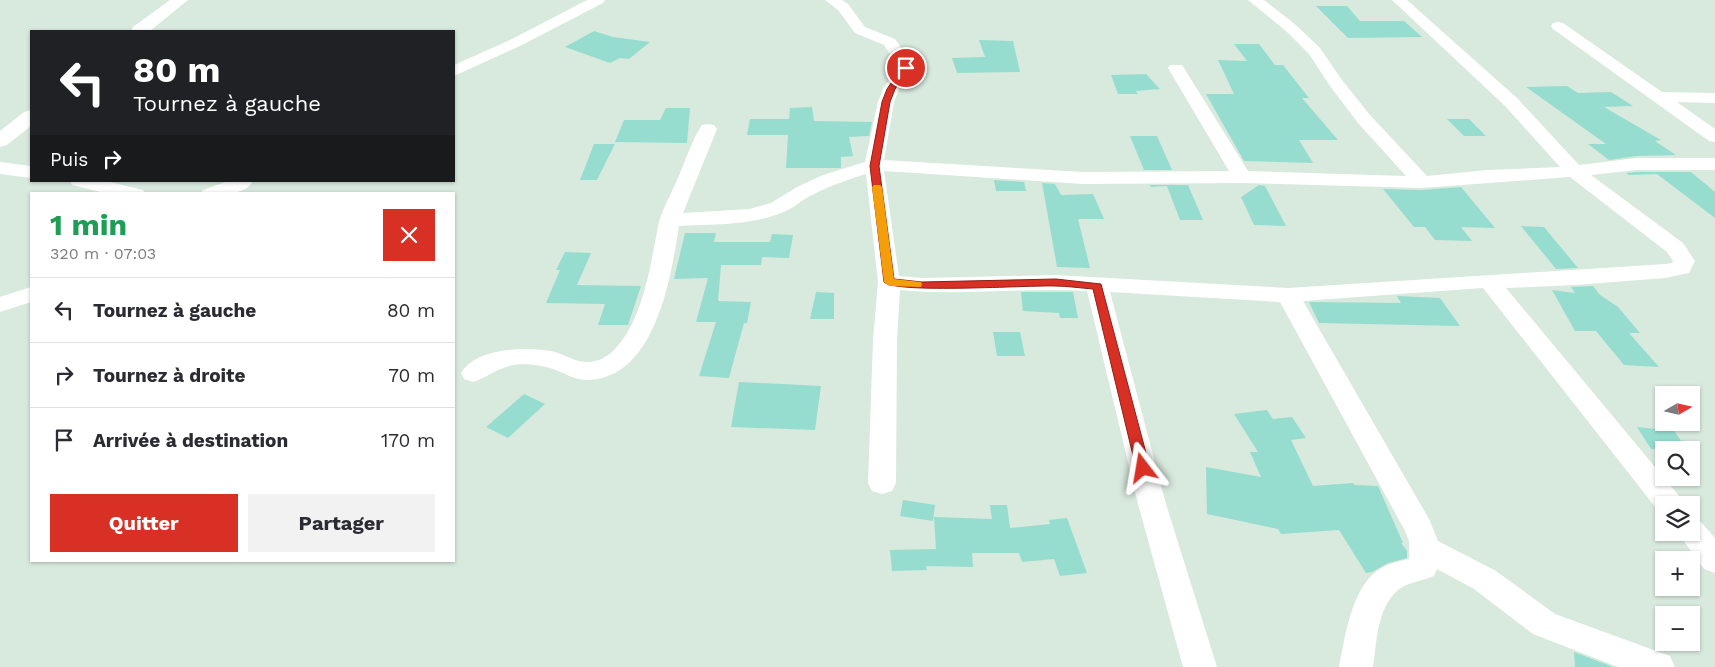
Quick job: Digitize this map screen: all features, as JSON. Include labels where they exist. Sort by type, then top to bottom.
[{"type":"street","points":[[140,30],[180,0]]},
{"type":"street","points":[[455,72],[598,0]]},
{"type":"street","points":[[832,0],[843,7],[860,30],[890,42],[899,56],[907,61],[908,64],[891,89],[886,102],[874,166],[889,282],[885,340],[882,483]]},
{"type":"street","points":[[1255,0],[1291,28],[1314,51],[1364,119],[1422,182]]},
{"type":"street","points":[[889,282],[922,285],[1056,282],[1098,286],[1288,295],[1489,281],[1576,278],[1681,268],[1684,261],[1675,248],[1574,171],[1541,132],[1507,98],[1399,0]]},
{"type":"street","points":[[1558,26],[1715,137]]},
{"type":"street","points":[[1176,68],[1242,177]]},
{"type":"street","points":[[1658,97],[1715,98]]},
{"type":"street","points":[[0,141],[30,117]]},
{"type":"street","points":[[473,373],[487,363],[517,356],[532,356],[557,361],[584,371],[597,370],[613,365],[625,356],[636,339],[646,314],[662,265],[670,220],[708,129]]},
{"type":"street","points":[[670,220],[751,215],[778,207],[804,191],[830,179],[874,166],[1083,178],[1242,177],[1422,182],[1574,171],[1637,164],[1712,165]]},
{"type":"street","points":[[0,168],[30,172]]},
{"type":"street","points":[[83,182],[127,192]]},
{"type":"street","points":[[218,192],[240,186]]},
{"type":"street","points":[[1489,281],[1663,496]]},
{"type":"street","points":[[1098,286],[1152,504],[1200,667]]},
{"type":"street","points":[[0,304],[30,294]]},
{"type":"street","points":[[1288,295],[1405,506],[1420,529],[1426,549],[1422,567],[1393,578],[1375,594],[1362,630],[1356,667]]},
{"type":"street","points":[[1699,541],[1715,560]]},
{"type":"street","points":[[1426,549],[1485,580],[1544,624],[1658,667]]},
{"type":"building","points":[[1316,6],[1347,6],[1360,21],[1404,21],[1422,37],[1348,38]]},
{"type":"building","points":[[594,31],[613,37],[650,42],[629,59],[620,58],[610,63],[565,47]]},
{"type":"building","points":[[979,40],[1013,41],[1020,72],[957,73],[952,58],[985,57]]},
{"type":"building","points":[[1234,44],[1259,44],[1275,65],[1283,65],[1309,98],[1302,98],[1338,140],[1299,140],[1313,163],[1244,161],[1206,94],[1234,94],[1218,60],[1247,61]]},
{"type":"building","points":[[1146,74],[1160,89],[1136,91],[1138,94],[1118,94],[1111,75]]},
{"type":"building","points":[[1567,86],[1578,93],[1611,92],[1633,106],[1604,107],[1661,140],[1655,141],[1676,155],[1637,156],[1609,160],[1588,144],[1606,144],[1526,87]]},
{"type":"building","points":[[812,107],[814,121],[872,122],[869,136],[849,137],[853,156],[841,157],[841,168],[786,168],[788,135],[747,135],[750,119],[789,119],[790,108]]},
{"type":"building","points":[[666,108],[690,108],[687,143],[615,142],[624,120],[660,120]]},
{"type":"building","points":[[1447,119],[1469,119],[1486,136],[1464,136]]},
{"type":"building","points":[[1130,136],[1157,136],[1172,170],[1144,170]]},
{"type":"building","points":[[594,144],[615,144],[597,180],[580,180]]},
{"type":"building","points":[[1691,172],[1715,192],[1715,218],[1657,174],[1629,175],[1626,173]]},
{"type":"building","points":[[994,180],[1024,182],[1026,191],[996,191]]},
{"type":"building","points":[[1042,183],[1055,184],[1061,195],[1093,194],[1104,219],[1078,219],[1090,268],[1057,267]]},
{"type":"building","points":[[1150,185],[1188,185],[1203,220],[1180,220],[1167,186],[1151,187]]},
{"type":"building","points":[[1259,185],[1265,186],[1286,226],[1254,225],[1241,197]]},
{"type":"building","points":[[1461,187],[1495,228],[1461,227],[1472,241],[1435,240],[1425,227],[1414,227],[1383,189],[1422,190]]},
{"type":"building","points":[[1521,226],[1544,227],[1578,268],[1556,269]]},
{"type":"building","points":[[685,233],[716,233],[714,242],[770,242],[772,234],[793,235],[789,258],[762,257],[761,265],[721,265],[718,301],[751,302],[747,323],[744,323],[729,378],[699,376],[716,322],[696,322],[708,278],[674,279]]},
{"type":"building","points":[[565,252],[591,253],[577,285],[641,286],[628,325],[598,325],[605,304],[546,303],[560,270],[556,270]]},
{"type":"building","points":[[1593,286],[1600,295],[1618,307],[1640,333],[1629,333],[1659,367],[1624,365],[1596,331],[1575,331],[1552,290],[1575,293],[1571,287]]},
{"type":"building","points":[[816,292],[834,293],[834,319],[810,319]]},
{"type":"building","points":[[1021,292],[1073,292],[1078,318],[1060,318],[1059,313],[1023,311]]},
{"type":"building","points":[[1397,296],[1440,298],[1460,326],[1319,323],[1309,302],[1401,303]]},
{"type":"building","points":[[993,332],[1020,332],[1025,356],[997,356]]},
{"type":"building","points":[[739,382],[821,386],[815,430],[731,427]]},
{"type":"building","points":[[524,394],[545,404],[508,438],[486,427]]},
{"type":"building","points":[[1267,410],[1273,419],[1292,417],[1306,438],[1291,440],[1313,486],[1353,483],[1355,485],[1378,486],[1403,543],[1401,543],[1407,551],[1407,558],[1388,563],[1372,572],[1366,573],[1339,530],[1281,534],[1278,529],[1207,514],[1206,467],[1261,477],[1250,452],[1258,452],[1234,414]]},
{"type":"building","points":[[1637,427],[1655,429],[1655,431],[1674,431],[1681,441],[1655,441],[1655,449],[1651,449]]},
{"type":"building","points":[[903,500],[935,505],[933,521],[900,516]]},
{"type":"building","points":[[990,505],[1007,505],[1010,528],[1050,524],[1049,520],[1067,518],[1087,573],[1060,576],[1054,559],[1022,562],[1019,553],[972,553],[973,567],[926,566],[927,570],[892,571],[890,550],[936,549],[934,517],[992,519]]},
{"type":"building","points":[[1574,652],[1613,667],[1575,667]]},
{"type":"slow traffic","points":[[877,187],[889,282],[917,284]]},
{"type":"route","points":[[906,68],[891,89],[886,102],[874,166],[889,282],[922,285],[1010,285],[1056,282],[1098,286],[1143,468]]}]
